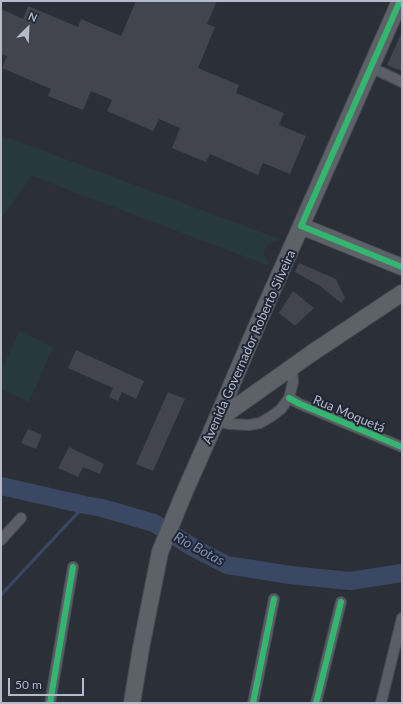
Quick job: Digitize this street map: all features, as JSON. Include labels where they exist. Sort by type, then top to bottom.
[{"type":"main road","name":"Avenida Governador Roberto Silveira","points":[[132,703],[160,552],[234,377],[302,226],[400,1]]},
{"type":"main road","points":[[302,226],[402,267]]},
{"type":"main road","points":[[216,421],[292,367],[402,293]]},
{"type":"main road","points":[[234,377],[238,388],[242,393],[251,397]]},
{"type":"street","points":[[370,68],[402,82]]},
{"type":"street","points":[[216,421],[235,425],[249,425],[260,423],[277,413],[285,405],[289,398],[293,382],[292,367]]},
{"type":"street","name":"Rua Moquetá","points":[[289,398],[402,449]]},
{"type":"street","points":[[1,540],[21,518]]},
{"type":"street","points":[[50,703],[73,567]]},
{"type":"street","points":[[253,703],[274,599]]},
{"type":"street","points":[[316,703],[341,602]]},
{"type":"street","points":[[382,703],[402,618]]},
{"type":"shaded area","points":[[1,135],[282,240],[268,243],[263,254],[272,267],[32,176],[1,218]]},
{"type":"shaded area","points":[[19,331],[53,347],[29,402],[1,389],[1,372]]},
{"type":"building","points":[[136,1],[217,1],[207,24],[215,27],[198,68],[239,85],[236,93],[284,113],[279,125],[306,136],[290,174],[263,163],[258,175],[210,154],[206,162],[172,148],[180,128],[159,119],[153,131],[107,111],[112,100],[91,91],[83,110],[48,96],[51,89],[2,68],[7,56],[1,54],[1,9],[23,19],[28,6],[78,27],[81,19],[121,36]]},
{"type":"building","points":[[402,32],[402,71],[387,65]]},
{"type":"building","points":[[299,263],[336,279],[345,298],[341,303],[320,286],[295,272]]},
{"type":"building","points":[[293,291],[314,308],[295,326],[279,313]]},
{"type":"building","points":[[76,350],[144,381],[136,399],[122,392],[118,401],[109,397],[113,388],[68,368]]},
{"type":"building","points":[[168,392],[185,399],[153,471],[136,464]]},
{"type":"building","points":[[28,429],[42,435],[36,449],[21,443]]},
{"type":"building","points":[[69,447],[104,464],[100,474],[83,467],[78,477],[58,468]]},
{"type":"waterway","name":"Rio Botas","points":[[1,486],[102,508],[154,523],[194,548],[227,565],[290,575],[350,581],[402,573]]},
{"type":"waterway","points":[[1,595],[85,505]]},
{"type":"cycle path","points":[[400,1],[301,226],[402,267]]},
{"type":"cycle path","points":[[289,398],[402,447]]},
{"type":"cycle path","points":[[50,703],[73,567]]},
{"type":"cycle path","points":[[253,703],[274,599]]},
{"type":"cycle path","points":[[316,703],[341,602]]}]
